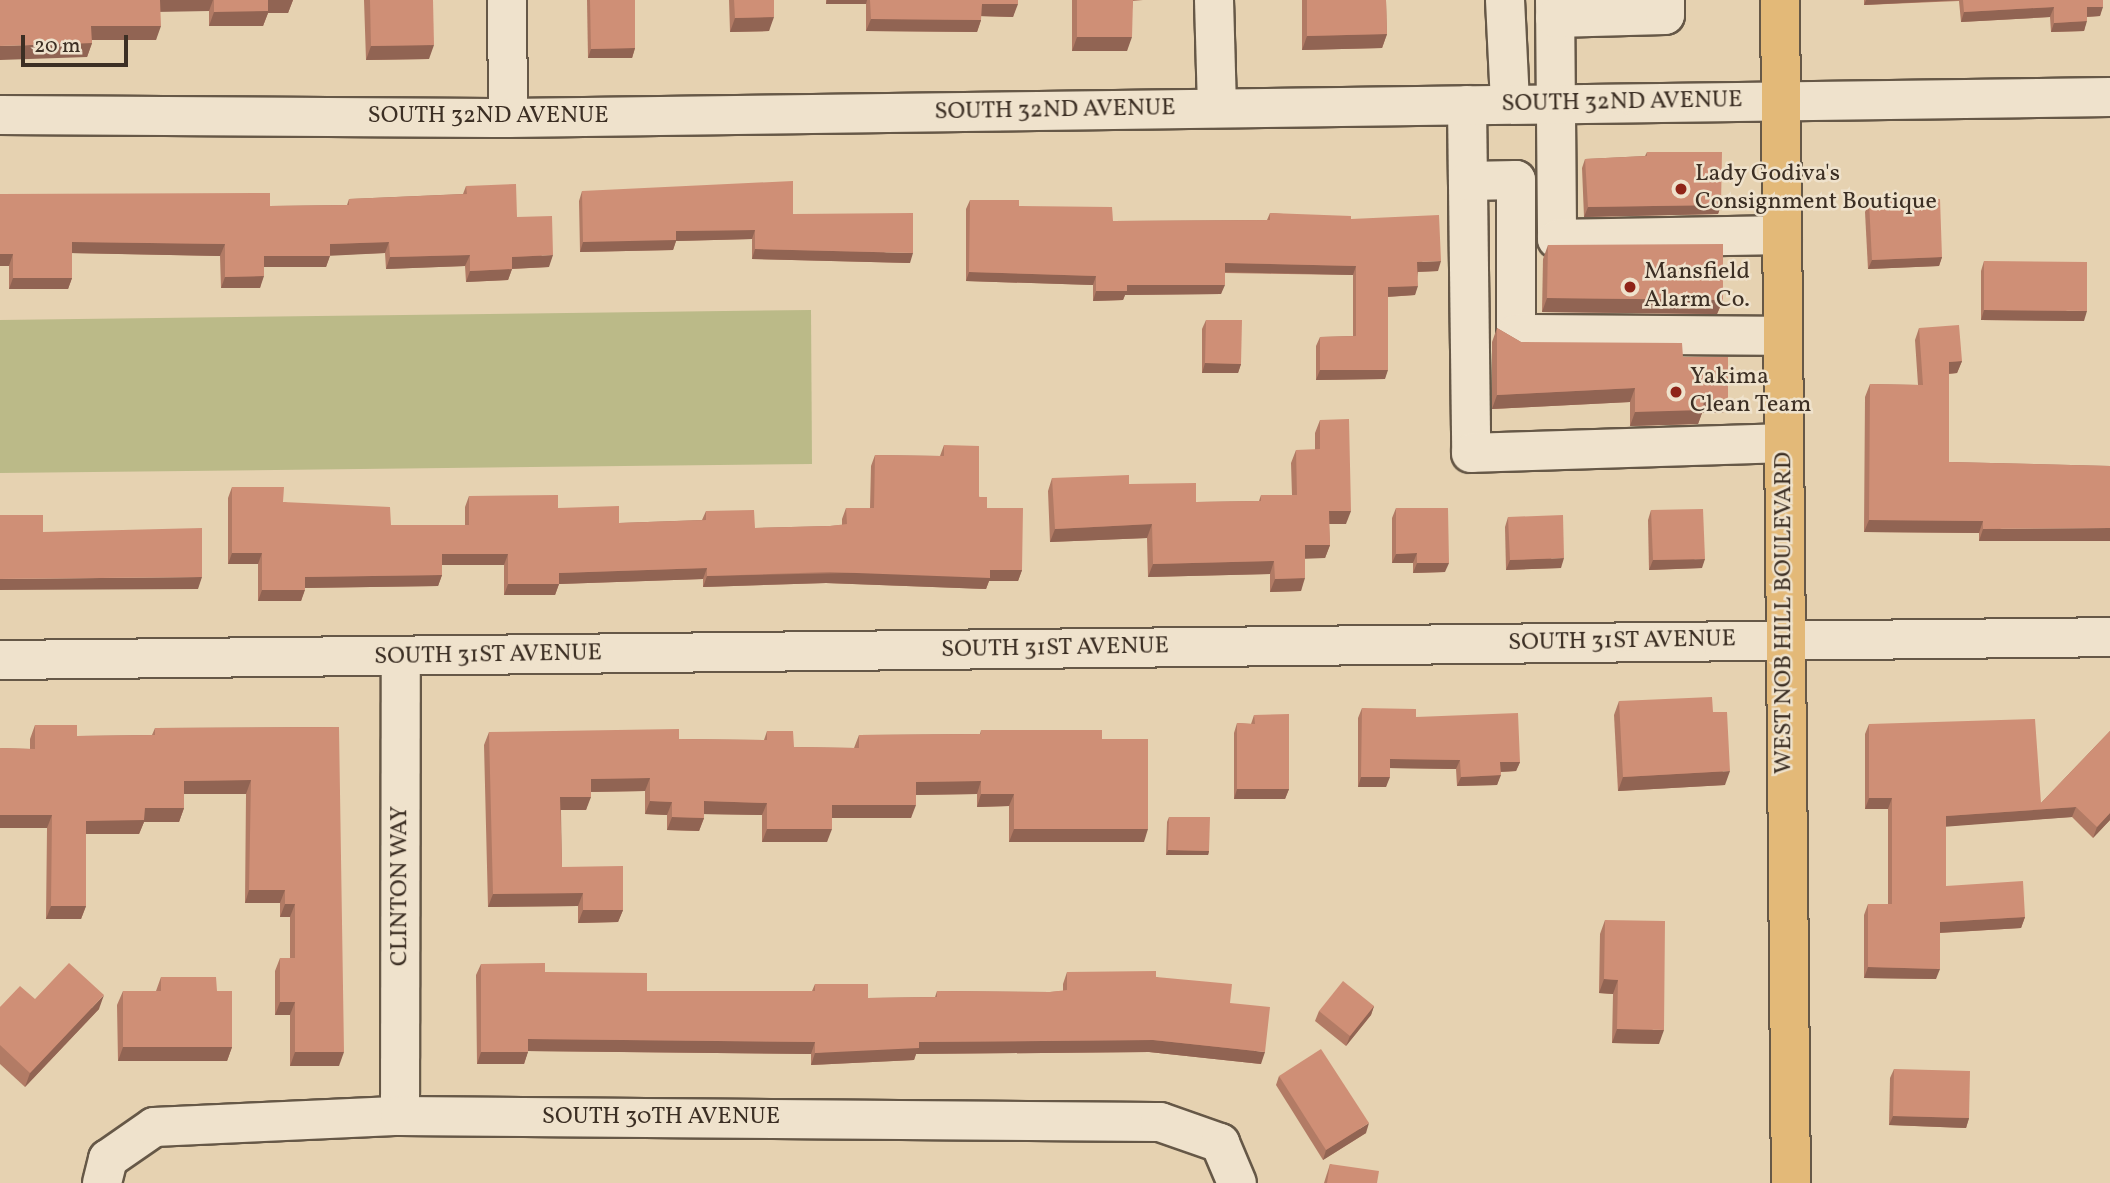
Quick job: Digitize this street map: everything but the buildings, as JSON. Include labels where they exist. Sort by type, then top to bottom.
[{"type":"main road","name":"WEST NOB HILL BOULEVARD","points":[[1780,0],[1791,1183]]},
{"type":"street","points":[[507,0],[508,118]]},
{"type":"street","points":[[1214,0],[1217,108]]},
{"type":"street","points":[[1505,0],[1510,104]]},
{"type":"street","points":[[1665,0],[1665,15],[1555,9],[1557,239],[1782,236]]},
{"type":"street","name":"SOUTH 32ND AVENUE","points":[[0,115],[508,118],[2110,97]]},
{"type":"street","points":[[1467,105],[1471,453],[1783,443]]},
{"type":"street","points":[[1468,181],[1516,180],[1516,334],[1783,336]]},
{"type":"street","name":"SOUTH 31ST AVENUE","points":[[0,660],[2110,636]]},
{"type":"street","name":"CLINTON WAY","points":[[400,1116],[401,657]]},
{"type":"street","name":"SOUTH 30TH AVENUE","points":[[105,1171],[155,1127],[400,1116],[1160,1122],[1220,1143],[1237,1183]]},
{"type":"shaded area","points":[[811,310],[812,464],[0,473],[0,320]]},
{"type":"place","name":"Lady Godiva's Consignment Boutique","points":[[1681,189]]},
{"type":"place","name":"Mansfield Alarm Co.","points":[[1630,287]]},
{"type":"place","name":"Yakima Clean Team","points":[[1676,392]]}]
